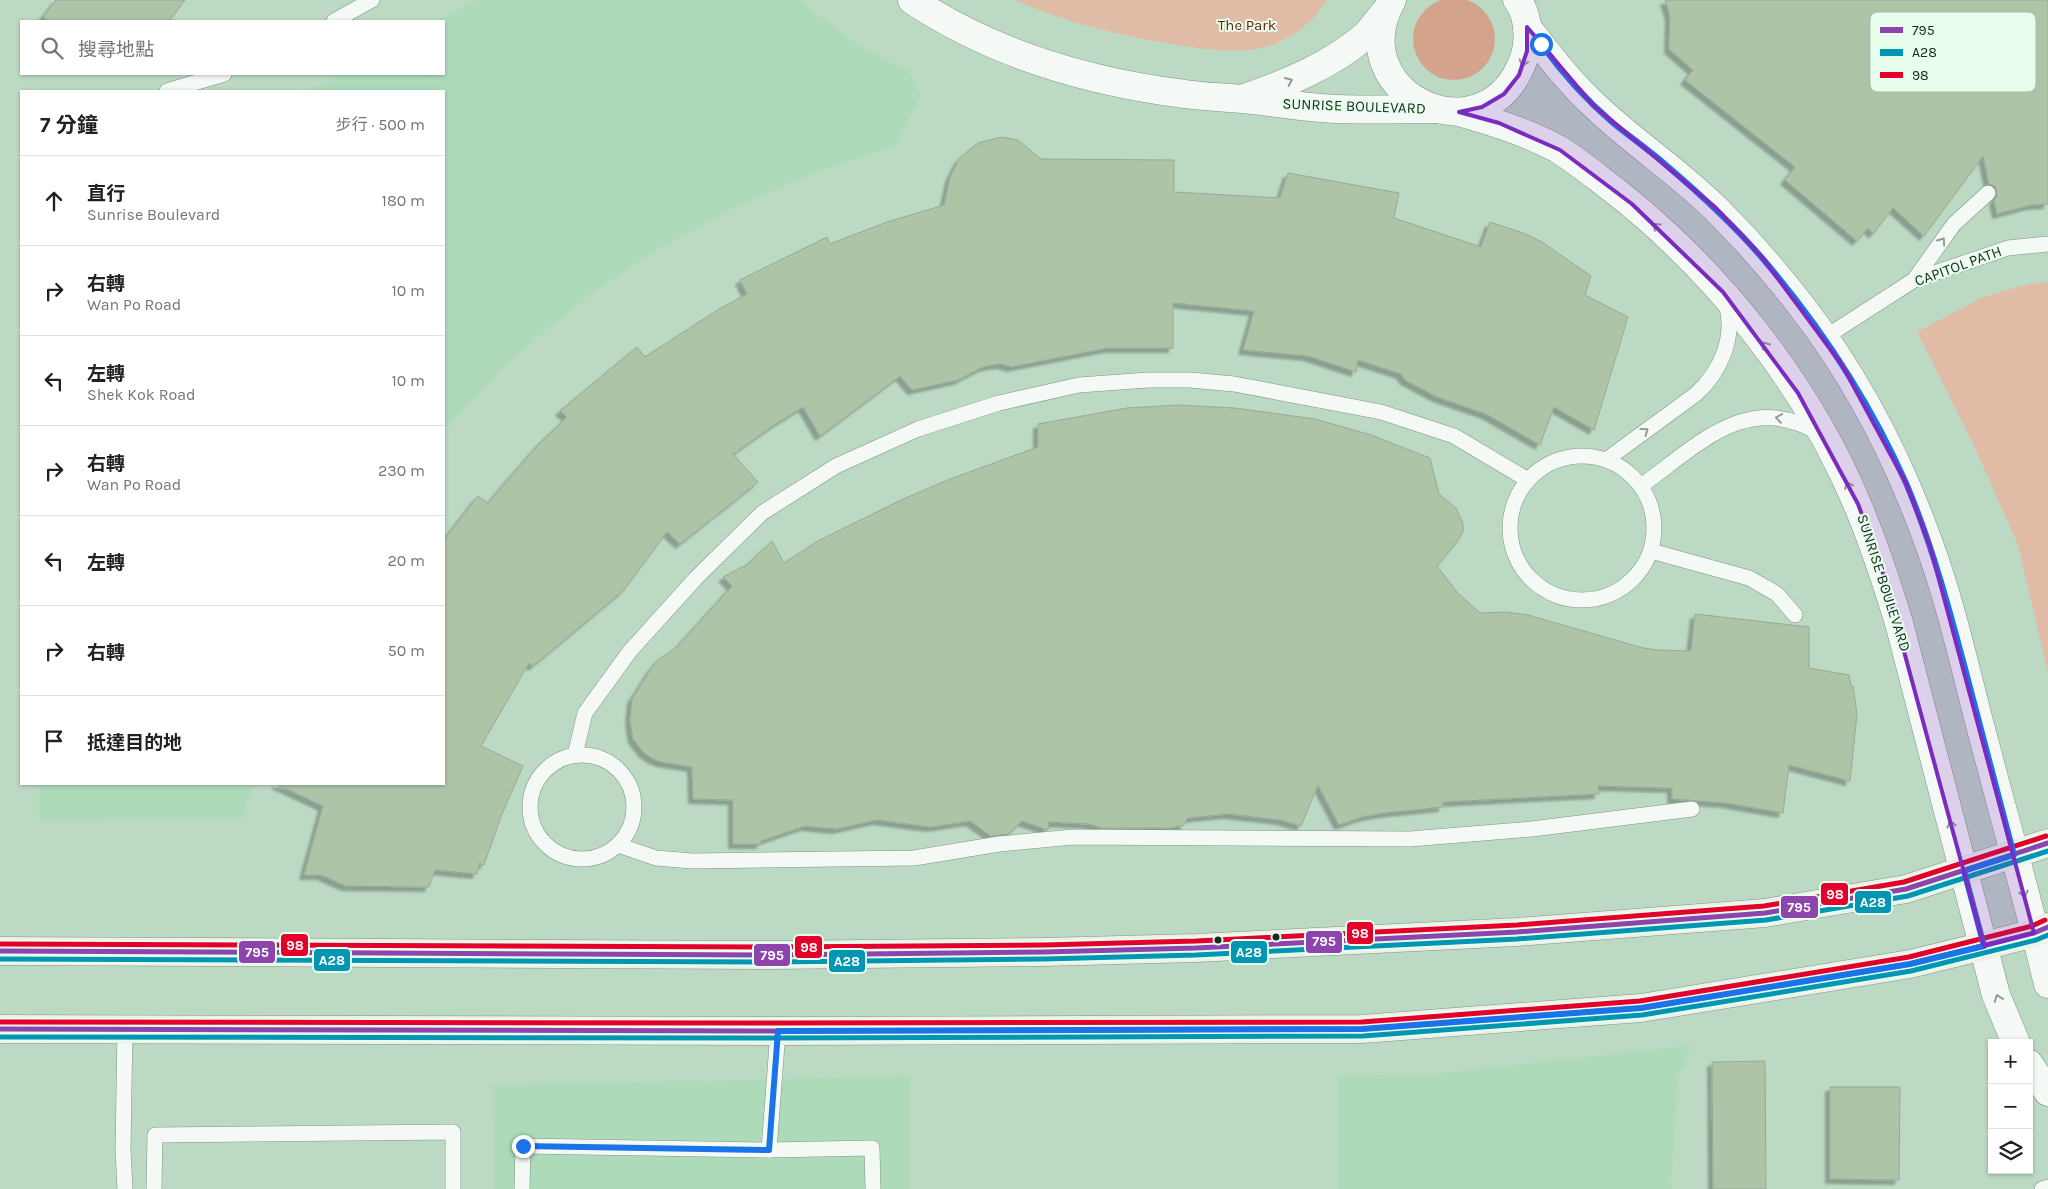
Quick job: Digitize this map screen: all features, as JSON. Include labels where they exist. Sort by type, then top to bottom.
[{"type":"main road","points":[[0,951],[773,955],[1044,952],[1196,948],[1517,932],[1765,913],[1906,889],[2048,843]]},
{"type":"main road","points":[[0,1029],[778,1031],[1362,1029],[1641,1008],[1910,964],[2041,930]]},
{"type":"street","name":"SUNRISE BOULEVARD","points":[[912,0],[969,32],[1021,55],[1075,73],[1131,86],[1187,95],[1322,108],[1447,111],[1482,107],[1504,94],[1519,75],[1527,51],[1522,8]]},
{"type":"street","name":"SUNRISE BOULEVARD","points":[[1244,99],[1299,77],[1337,56],[1365,36],[1388,6]]},
{"type":"street","name":"SUNRISE BOULEVARD","points":[[1388,6],[1380,37],[1384,60],[1395,82],[1413,99],[1447,111],[1500,123],[1530,135],[1560,150],[1632,204],[1679,246],[1723,292],[1762,341],[1798,393],[1823,436],[1858,504],[1880,563],[1899,623],[1996,995],[2014,1039]]},
{"type":"street","name":"SUNRISE BOULEVARD","points":[[1522,8],[1557,66],[1593,105],[1716,208],[1762,257],[1804,309],[1842,364],[1876,423],[1906,483],[1930,546],[1950,610],[2014,855],[2041,930],[2048,984]]},
{"type":"street","points":[[2033,1070],[2048,1092]]},
{"type":"lane","points":[[336,20],[372,0]]},
{"type":"lane","points":[[170,90],[221,75]]},
{"type":"lane","points":[[1914,280],[1954,224],[1988,193]]},
{"type":"lane","name":"CAPITOL PATH","points":[[1824,338],[1914,280],[2008,248],[2048,244]]},
{"type":"lane","points":[[1606,460],[1708,384],[1717,370],[1728,340],[1729,324],[1723,292]]},
{"type":"lane","points":[[576,754],[585,713],[630,651],[696,578],[762,513],[836,466],[918,429],[999,403],[1079,385],[1148,380],[1190,380],[1234,384],[1381,412],[1454,436],[1528,480]]},
{"type":"lane","points":[[1641,486],[1723,427],[1742,420],[1775,417],[1809,427],[1823,436]]},
{"type":"lane","points":[[1585,455],[1606,460],[1632,475],[1641,486],[1649,501],[1654,517],[1651,551],[1640,572],[1623,588],[1602,598],[1580,601],[1557,596],[1536,585],[1520,567],[1512,546],[1510,530],[1515,499],[1528,480],[1544,466],[1564,458],[1585,455]]},
{"type":"lane","points":[[1651,551],[1749,578],[1777,594],[1795,615]]},
{"type":"lane","points":[[576,754],[592,755],[608,761],[620,771],[630,784],[634,800],[634,817],[628,832],[618,845],[603,855],[586,860],[568,858],[552,850],[539,837],[532,821],[530,803],[535,786],[544,771],[558,760],[576,754]]},
{"type":"lane","points":[[618,845],[656,858],[692,861],[914,858],[999,844],[1073,837],[1410,839],[1532,829],[1692,809]]},
{"type":"lane","points":[[125,1029],[123,1150],[125,1189]]},
{"type":"lane","points":[[769,1150],[778,1031]]},
{"type":"lane","points":[[154,1189],[155,1135],[453,1132],[453,1189]]},
{"type":"lane","points":[[522,1189],[523,1146],[769,1150],[872,1148],[873,1189]]},
{"type":"lane","points":[[2042,1189],[2048,1187]]},
{"type":"highlighted area","points":[[1527,27],[1593,105],[1716,208],[1762,257],[1842,365],[1906,483],[1930,546],[2034,933],[1984,946],[1880,563],[1858,504],[1798,393],[1723,292],[1632,204],[1560,150],[1499,123],[1459,112],[1482,107],[1504,94],[1519,75],[1527,51]]},
{"type":"shaded area","points":[[1443,-1],[1465,-1],[1477,5],[1488,16],[1495,31],[1495,47],[1488,62],[1477,73],[1462,80],[1446,80],[1431,73],[1420,62],[1413,47],[1413,31],[1420,16],[1431,5]]},
{"type":"shaded area","points":[[475,0],[799,0],[855,42],[887,61],[909,70],[921,95],[896,146],[812,174],[730,210],[651,253],[578,304],[510,361],[445,429],[445,90],[311,90],[339,75],[445,75],[445,20],[439,20]]},
{"type":"shaded area","points":[[39,785],[253,785],[242,819],[39,820]]},
{"type":"shaded area","points":[[1692,1045],[1678,1076],[1671,1189],[1338,1189],[1338,1076],[1433,1074]]},
{"type":"shaded area","points":[[910,1076],[910,1189],[494,1189],[493,1085]]},
{"type":"green space","name":"The Park","points":[[1015,0],[1327,0],[1306,25],[1288,38],[1257,49],[1237,51],[1187,46],[1115,33],[1074,22]]},
{"type":"green space","points":[[2048,282],[2048,673],[2018,545],[1976,450],[1917,332],[1981,298],[2024,285]]},
{"type":"building","points":[[56,0],[185,0],[170,20],[48,20],[43,17]]},
{"type":"building","points":[[1665,0],[2048,0],[2048,204],[2031,205],[1997,214],[1994,201],[1997,191],[1995,186],[1989,184],[1983,156],[1924,236],[1893,208],[1873,234],[1868,228],[1857,241],[1785,180],[1795,167],[1685,80],[1693,70],[1669,49],[1670,16]]},
{"type":"building","points":[[1002,137],[1018,140],[1041,159],[1174,160],[1174,192],[1280,198],[1288,173],[1399,193],[1394,218],[1481,247],[1490,222],[1523,233],[1542,242],[1591,276],[1585,295],[1628,317],[1594,430],[1554,407],[1540,445],[1486,414],[1437,397],[1405,380],[1401,374],[1358,360],[1356,372],[1308,356],[1243,350],[1254,311],[1173,303],[1173,348],[1108,348],[1011,367],[1001,364],[992,365],[983,367],[958,380],[912,390],[900,376],[820,436],[803,407],[733,454],[758,482],[680,544],[667,532],[624,590],[533,666],[529,663],[481,746],[523,766],[502,814],[484,865],[479,863],[477,874],[435,870],[429,887],[346,886],[321,875],[304,875],[323,806],[278,785],[445,785],[445,539],[478,496],[488,503],[538,445],[567,417],[560,411],[637,347],[645,357],[719,309],[747,294],[740,280],[827,237],[830,244],[887,222],[944,205],[950,178],[959,159],[978,143]]},
{"type":"building","points":[[1178,405],[1235,408],[1315,419],[1371,435],[1430,458],[1439,494],[1456,508],[1463,523],[1463,532],[1457,542],[1437,566],[1457,592],[1480,613],[1506,612],[1528,615],[1643,648],[1658,650],[1691,651],[1695,614],[1809,627],[1809,668],[1849,675],[1851,686],[1853,686],[1857,714],[1850,781],[1789,765],[1783,813],[1726,803],[1672,799],[1672,788],[1598,786],[1599,794],[1443,802],[1443,807],[1384,813],[1362,817],[1339,825],[1318,785],[1301,826],[1281,820],[1228,814],[1187,818],[1184,825],[1170,828],[1102,828],[1089,824],[1049,822],[1048,830],[1022,821],[1009,834],[991,836],[970,821],[931,827],[877,820],[837,829],[805,826],[761,841],[761,844],[733,844],[733,800],[693,799],[692,767],[653,759],[644,753],[633,739],[630,720],[632,699],[651,669],[658,660],[677,647],[732,586],[723,577],[748,564],[772,541],[784,563],[818,541],[901,500],[950,479],[1038,447],[1038,424],[1127,408]]},
{"type":"building","points":[[1765,1061],[1766,1189],[1713,1189],[1712,1062]]},
{"type":"building","points":[[1830,1087],[1900,1087],[1899,1180],[1830,1179]]},
{"type":"transit line","name":"98","points":[[0,944],[773,947],[1044,945],[1196,941],[1517,925],[1764,906],[1904,882],[2046,836]]},
{"type":"transit line","name":"795","points":[[0,951],[773,955],[1044,952],[1196,948],[1517,932],[1765,913],[1906,889],[2048,843]]},
{"type":"transit line","name":"A28","points":[[0,959],[773,962],[1044,959],[1196,955],[1517,939],[1766,920],[1908,896],[2048,851]]},
{"type":"transit line","name":"98","points":[[0,1022],[1362,1022],[1640,1001],[1909,957],[2032,926],[2045,920]]},
{"type":"transit line","name":"795","points":[[0,1029],[778,1031],[1362,1029],[1641,1008],[1910,964],[2034,933],[2048,927]]},
{"type":"transit line","name":"A28","points":[[0,1037],[778,1038],[1363,1036],[1642,1015],[1911,971],[2036,940],[2048,935]]},
{"type":"route","points":[[523,1146],[769,1150],[778,1031],[1362,1029],[1641,1008],[1910,964],[1984,946],[1964,871],[2014,855],[1950,610],[1930,546],[1906,483],[1876,423],[1842,364],[1804,309],[1762,257],[1716,208],[1593,105],[1574,86],[1541,44]]}]
